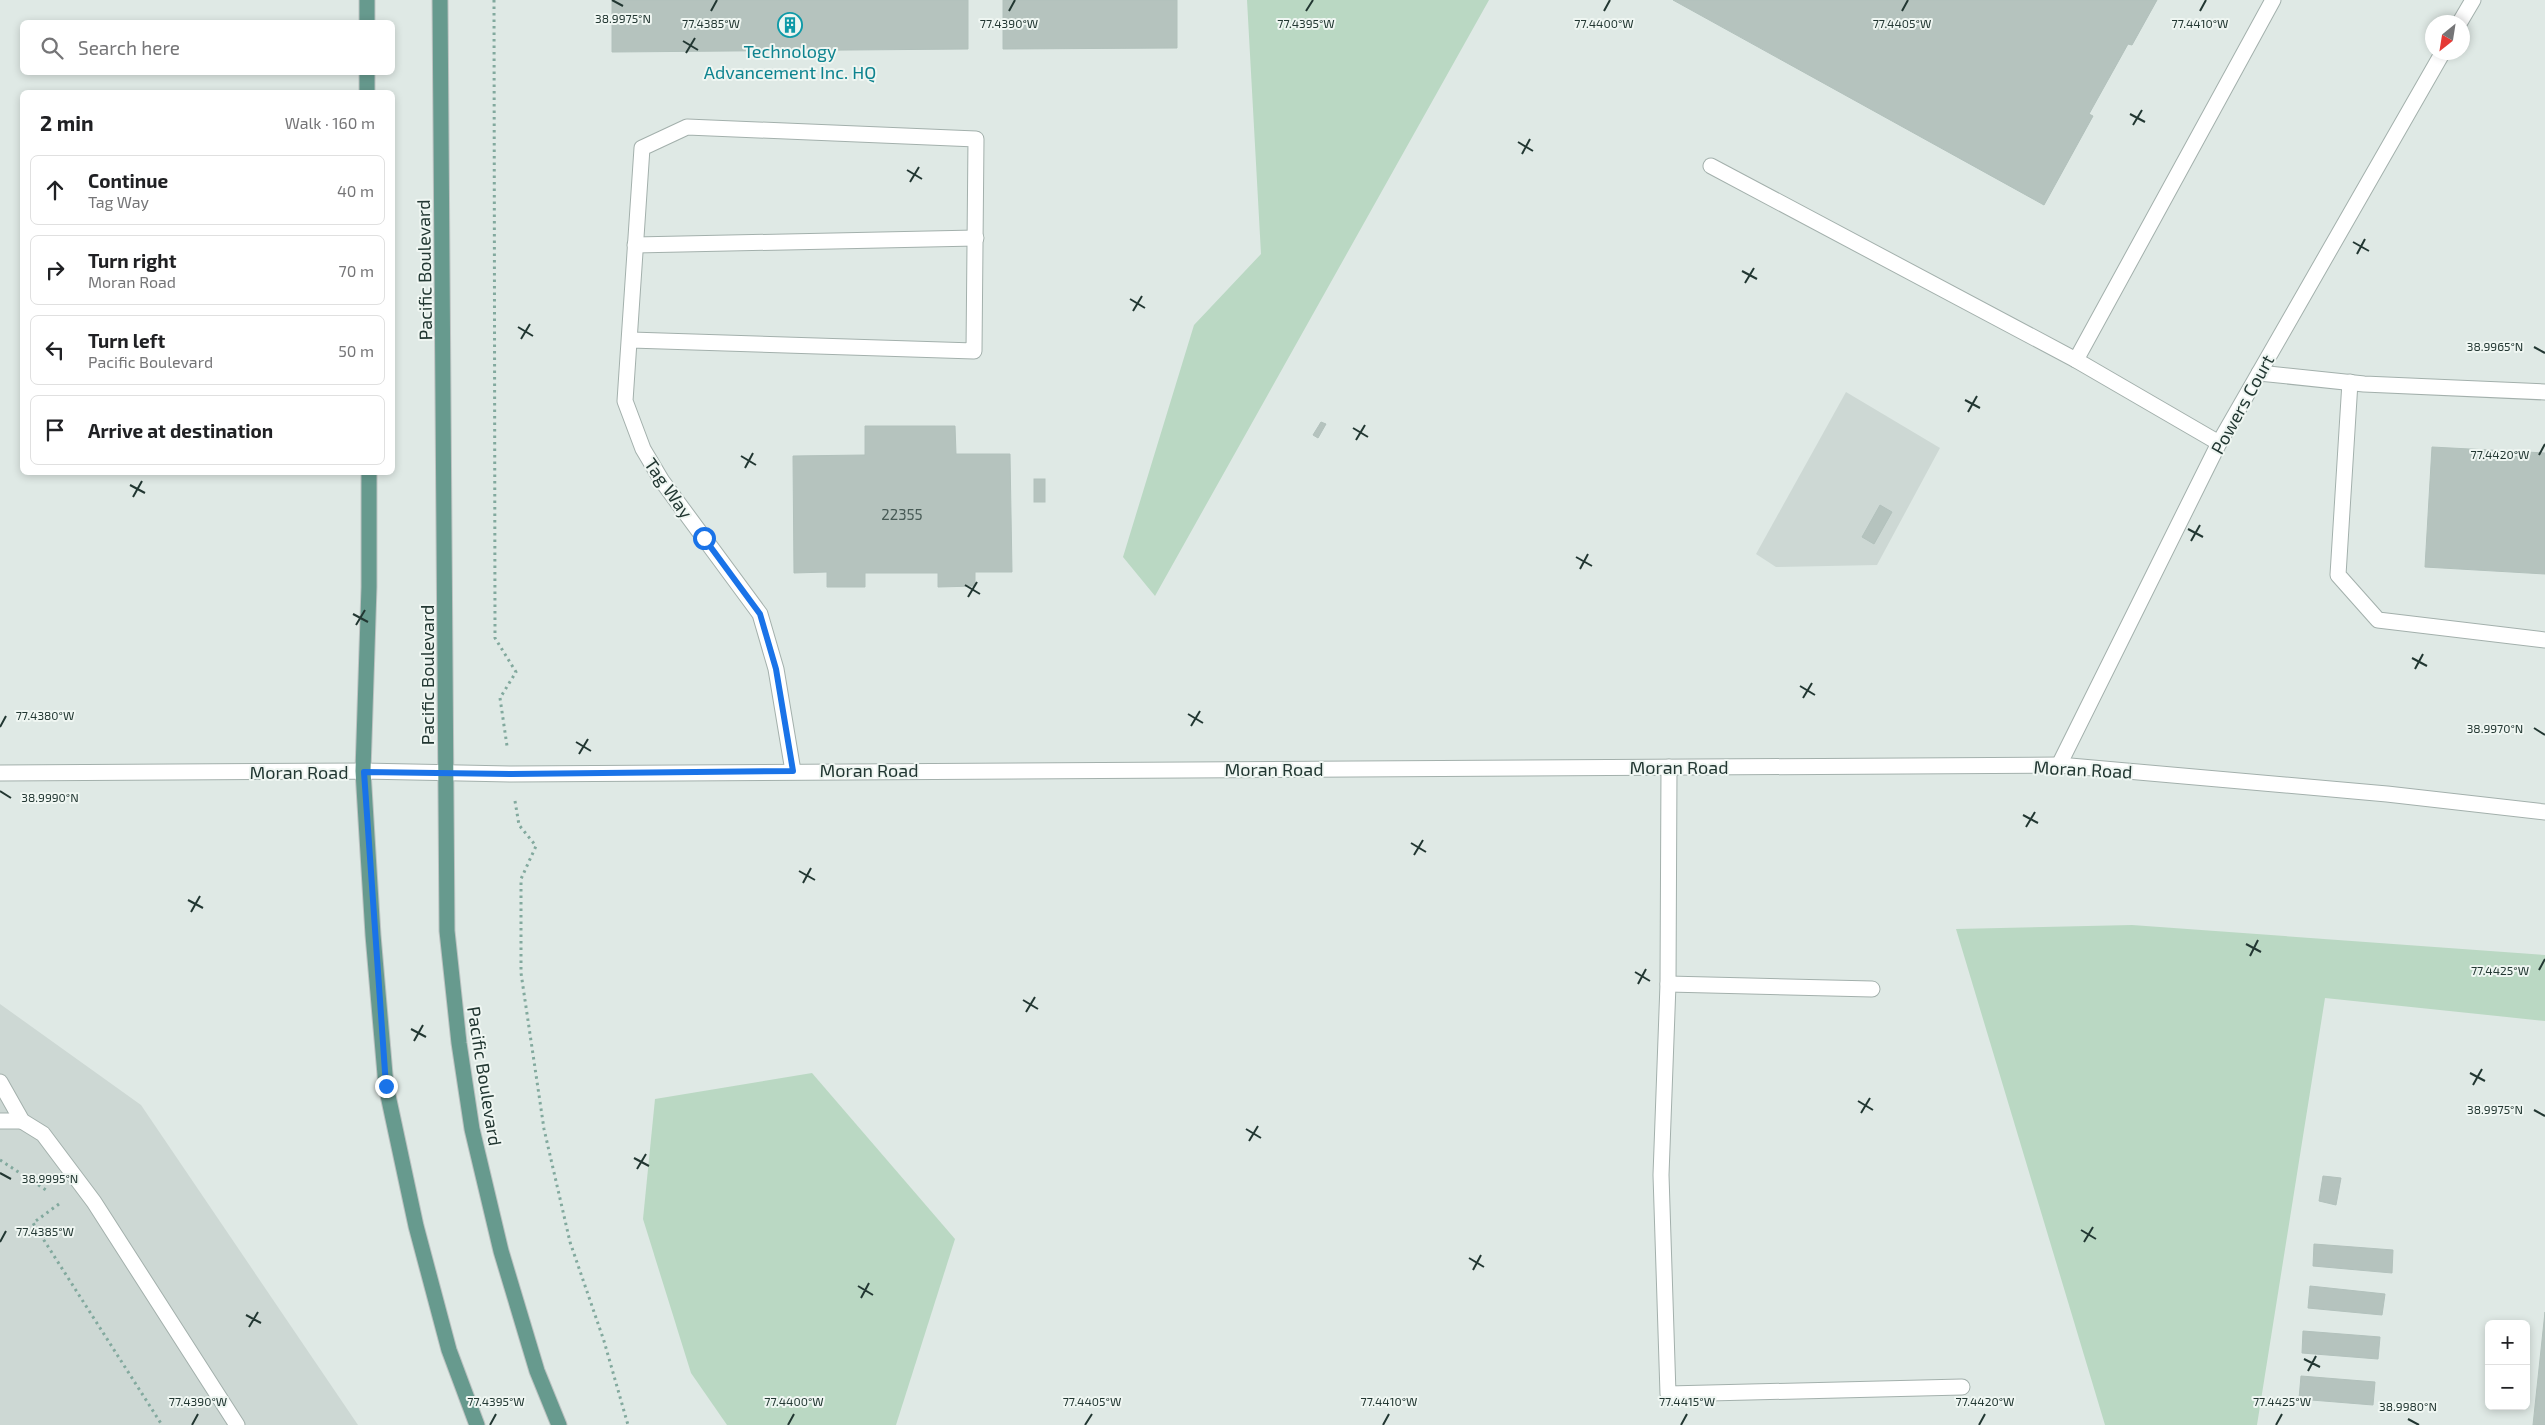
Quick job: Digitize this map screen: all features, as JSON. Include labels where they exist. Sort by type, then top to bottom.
[{"type":"main road","points":[[367,0],[367,20]]},
{"type":"main road","name":"Pacific Boulevard","points":[[440,0],[447,931],[459,1043],[472,1129],[501,1251],[537,1371],[559,1425]]},
{"type":"main road","points":[[367,75],[367,90]]},
{"type":"main road","points":[[368,475],[369,587],[364,772],[386,1086],[416,1226],[449,1350],[477,1425]]},
{"type":"street","points":[[2076,360],[2273,0]]},
{"type":"street","points":[[2464,15],[2473,0]]},
{"type":"street","name":"Powers Court","points":[[2059,765],[2218,443],[2437,60]]},
{"type":"street","name":"Tag Way","points":[[793,771],[776,669],[760,614],[662,481],[643,449],[625,401],[631,340],[642,148],[687,127],[976,139],[976,238]]},
{"type":"street","points":[[1711,166],[2076,360],[2218,443]]},
{"type":"street","points":[[631,340],[974,351],[976,238],[635,245]]},
{"type":"street","points":[[2259,373],[2350,382],[2545,392]]},
{"type":"street","points":[[2350,382],[2338,575],[2378,620],[2545,640]]},
{"type":"street","name":"Moran Road","points":[[0,773],[364,772],[511,774],[2059,765],[2387,794],[2545,812]]},
{"type":"street","points":[[1670,767],[1668,984],[1661,1175],[1668,1394],[1962,1387]]},
{"type":"street","points":[[1668,984],[1872,988]]},
{"type":"street","points":[[0,1082],[22,1121],[43,1134],[94,1202],[237,1425]]},
{"type":"street","points":[[0,1121],[22,1121]]},
{"type":"path","points":[[494,0],[495,638],[516,672],[500,698],[519,825],[536,846],[521,879],[520,973],[544,1128],[570,1242],[604,1341],[628,1425]]},
{"type":"path","points":[[0,1160],[39,1183],[61,1203],[33,1223],[162,1425]]},
{"type":"shaded area","points":[[1846,392],[1940,448],[1877,565],[1776,567],[1756,554]]},
{"type":"shaded area","points":[[0,1004],[141,1105],[358,1425],[0,1425]]},
{"type":"green space","points":[[1247,0],[1489,0],[1155,596],[1123,557],[1194,325],[1261,254]]},
{"type":"green space","points":[[2132,925],[2545,955],[2545,1021],[2325,998],[2257,1425],[2105,1425],[1956,929]]},
{"type":"green space","points":[[812,1073],[955,1239],[896,1425],[727,1425],[691,1373],[643,1219],[655,1099]]},
{"type":"building","name":"Technology Advancement Inc. HQ","points":[[612,0],[968,0],[968,49],[612,52]]},
{"type":"building","points":[[1003,0],[1177,0],[1177,48],[1003,49]]},
{"type":"building","points":[[1673,0],[2157,0],[2132,45],[2128,44],[2089,114],[2093,116],[2044,205]]},
{"type":"building","points":[[1321,422],[1326,424],[1318,438],[1313,435]]},
{"type":"building","points":[[865,426],[955,426],[956,454],[1010,454],[1012,572],[975,572],[975,586],[938,587],[938,573],[865,573],[865,587],[827,587],[827,572],[794,573],[793,456],[865,455]]},
{"type":"building","points":[[2432,447],[2545,453],[2545,574],[2425,567]]},
{"type":"building","points":[[1034,479],[1045,479],[1045,502],[1034,502]]},
{"type":"building","points":[[1880,505],[1892,512],[1874,544],[1862,537]]},
{"type":"building","points":[[2323,1176],[2341,1178],[2336,1205],[2319,1201]]},
{"type":"building","points":[[2314,1244],[2393,1250],[2392,1273],[2313,1266]]},
{"type":"building","points":[[2310,1286],[2385,1294],[2382,1315],[2308,1308]]},
{"type":"building","points":[[2545,1312],[2545,1425],[2533,1425]]},
{"type":"building","points":[[2303,1331],[2380,1337],[2378,1359],[2302,1353]]},
{"type":"building","points":[[2301,1376],[2375,1382],[2373,1405],[2299,1399]]},
{"type":"place","name":"Technology Advancement Inc. HQ","points":[[790,25]]},
{"type":"route","points":[[386,1086],[373,935],[364,772],[511,774],[793,771],[776,669],[760,614],[704,538]]}]
